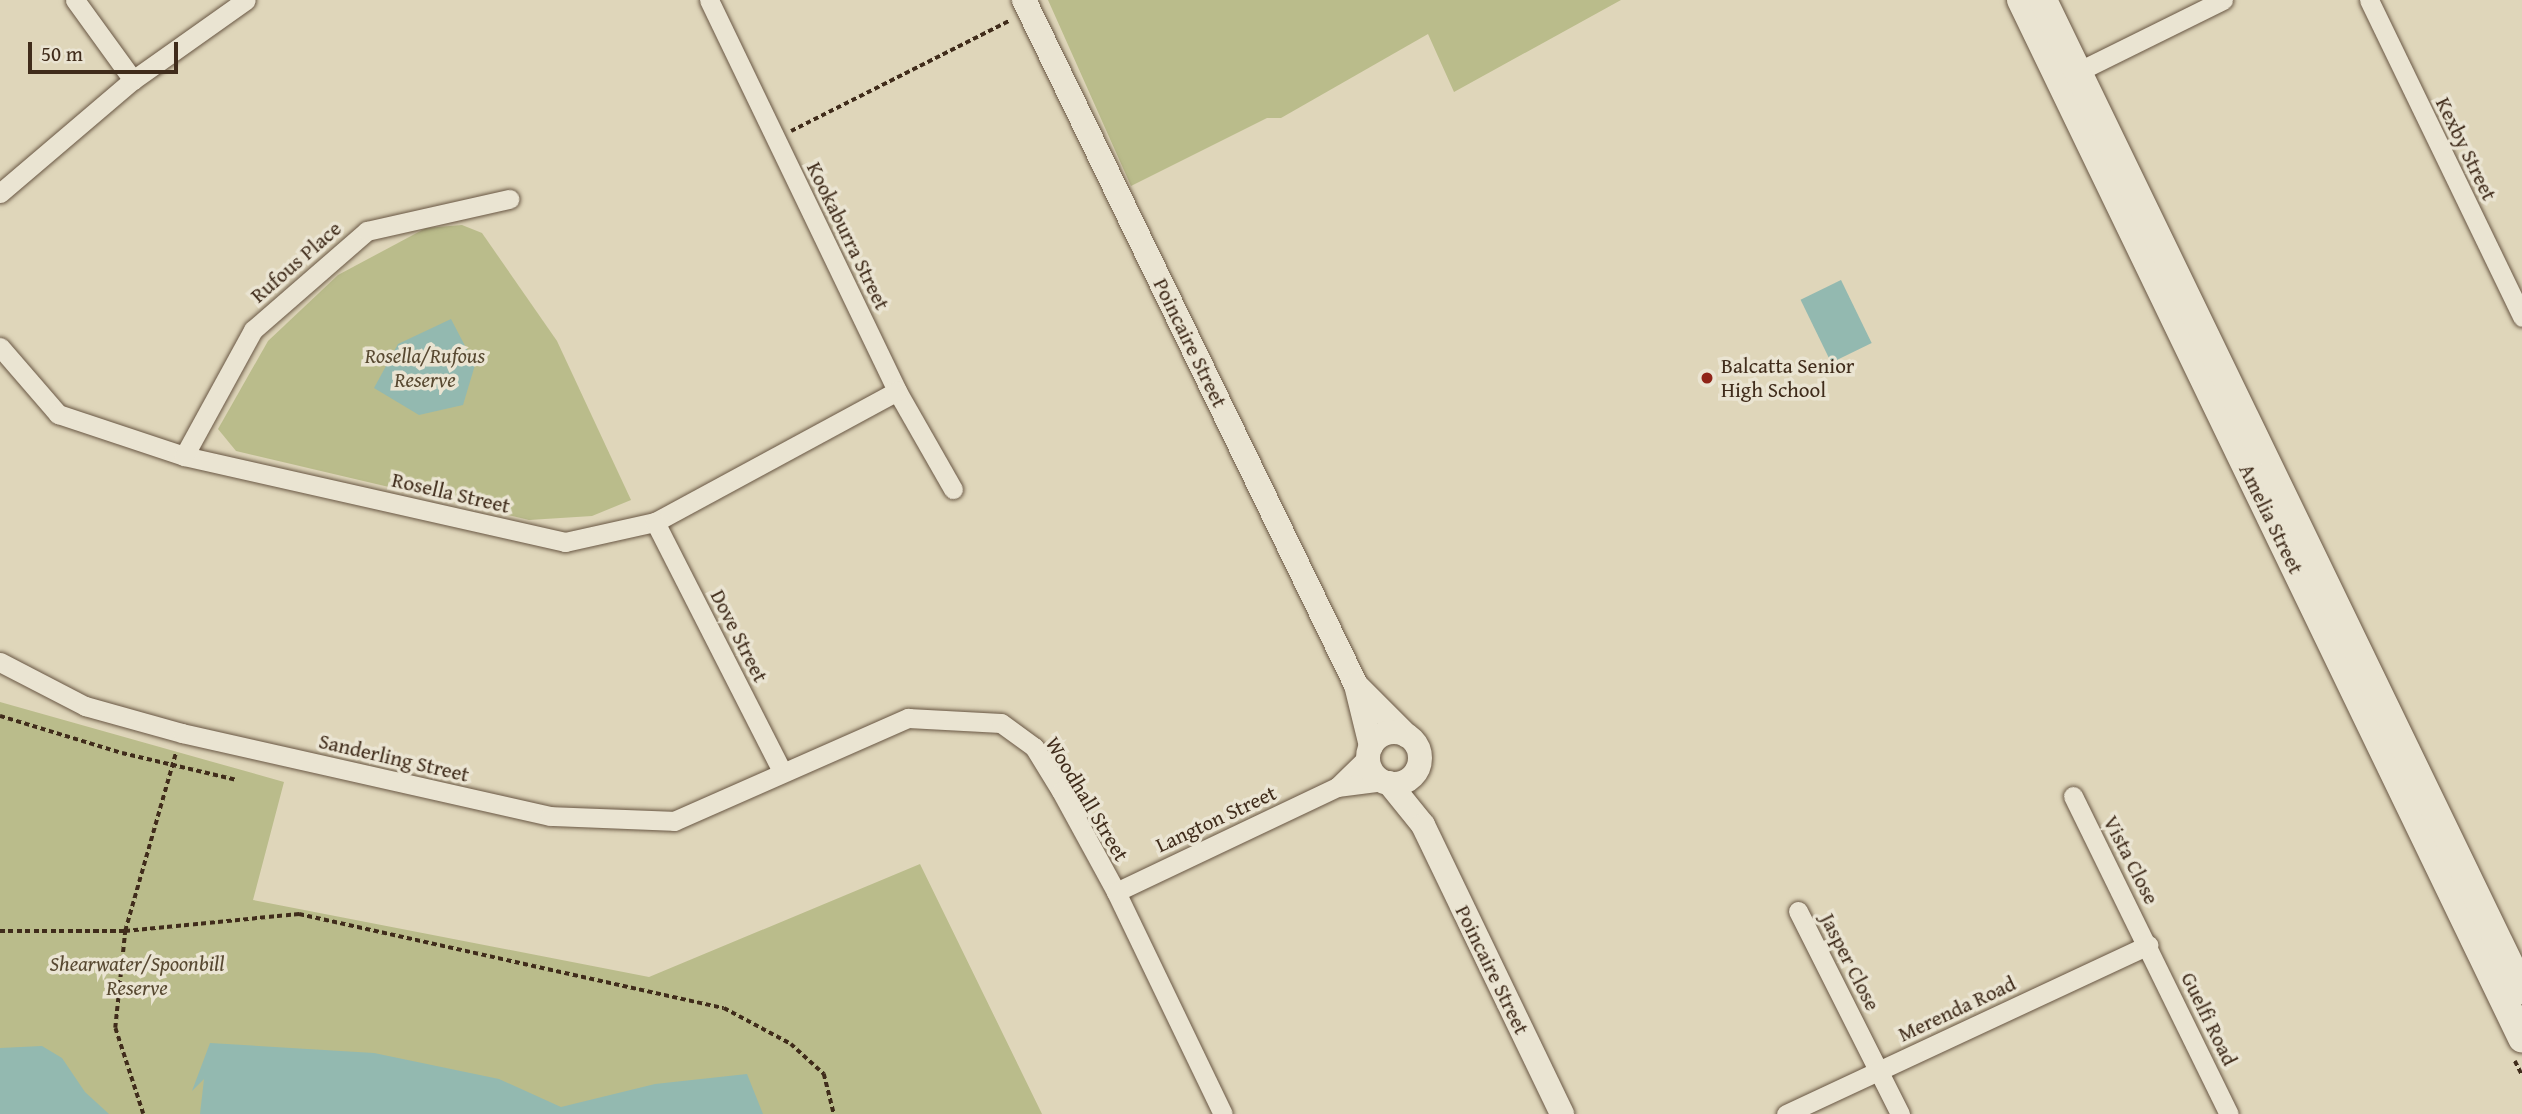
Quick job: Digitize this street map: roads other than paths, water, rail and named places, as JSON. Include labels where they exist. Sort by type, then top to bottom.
[{"type":"main road","name":"Amelia Street","points":[[2021,0],[2069,76],[2522,990]]},
{"type":"main road","name":"Amelia Street","points":[[2043,0],[2069,76],[2522,1038]]},
{"type":"street","points":[[75,0],[132,80]]},
{"type":"street","points":[[0,194],[132,80],[246,0]]},
{"type":"street","name":"Kookaburra Street","points":[[709,0],[897,391],[953,488]]},
{"type":"street","points":[[2069,76],[2223,0]]},
{"type":"street","name":"Kexby Street","points":[[2369,0],[2522,317]]},
{"type":"street","name":"Poincaire Street","points":[[1026,5],[1356,685],[1370,751]]},
{"type":"street","name":"Rufous Place","points":[[184,456],[253,330],[367,231],[509,200]]},
{"type":"street","name":"Rosella Street","points":[[0,347],[58,414],[184,456],[565,542],[655,522],[897,391]]},
{"type":"street","name":"Dove Street","points":[[655,522],[782,771]]},
{"type":"street","name":"Sanderling Street","points":[[0,662],[85,706],[182,733],[550,816],[674,821],[782,771]]},
{"type":"street","name":"Poincaire Street","points":[[1356,685],[1406,735]]},
{"type":"street","name":"Woodhall Street","points":[[782,771],[908,718],[1001,723],[1034,747],[1116,892],[1223,1114]]},
{"type":"street","points":[[1386,733],[1406,735],[1419,751],[1416,771],[1406,780],[1386,782],[1372,771],[1370,751],[1386,733]]},
{"type":"street","name":"Langton Street","points":[[1337,787],[1370,751]]},
{"type":"street","name":"Poincaire Street","points":[[1416,771],[1423,825]]},
{"type":"street","name":"Poincaire Street","points":[[1386,782],[1423,825],[1562,1114]]},
{"type":"street","name":"Langton Street","points":[[1116,892],[1337,787],[1386,782]]},
{"type":"street","name":"Vista Close","points":[[2073,796],[2148,945]]},
{"type":"street","name":"Jasper Close","points":[[1798,911],[1900,1114]]},
{"type":"street","name":"Merenda Road","points":[[1786,1114],[2148,945]]},
{"type":"street","name":"Guelfi Road","points":[[2148,945],[2229,1114]]},
{"type":"water","points":[[1841,280],[1872,343],[1831,363],[1801,300]]},
{"type":"water","points":[[451,319],[475,365],[463,405],[419,415],[374,388],[398,344]]},
{"type":"water","points":[[210,1043],[374,1053],[499,1079],[561,1107],[655,1084],[747,1074],[763,1114],[200,1114],[204,1079],[192,1091]]},
{"type":"water","points":[[42,1046],[62,1058],[85,1092],[109,1114],[0,1114],[0,1048]]},
{"type":"place","name":"Balcatta Senior High School","points":[[1707,378]]},
{"type":"park label","name":"Rosella/Rufous Reserve","points":[[425,368]]},
{"type":"park label","name":"Shearwater/Spoonbill Reserve","points":[[137,976]]}]
